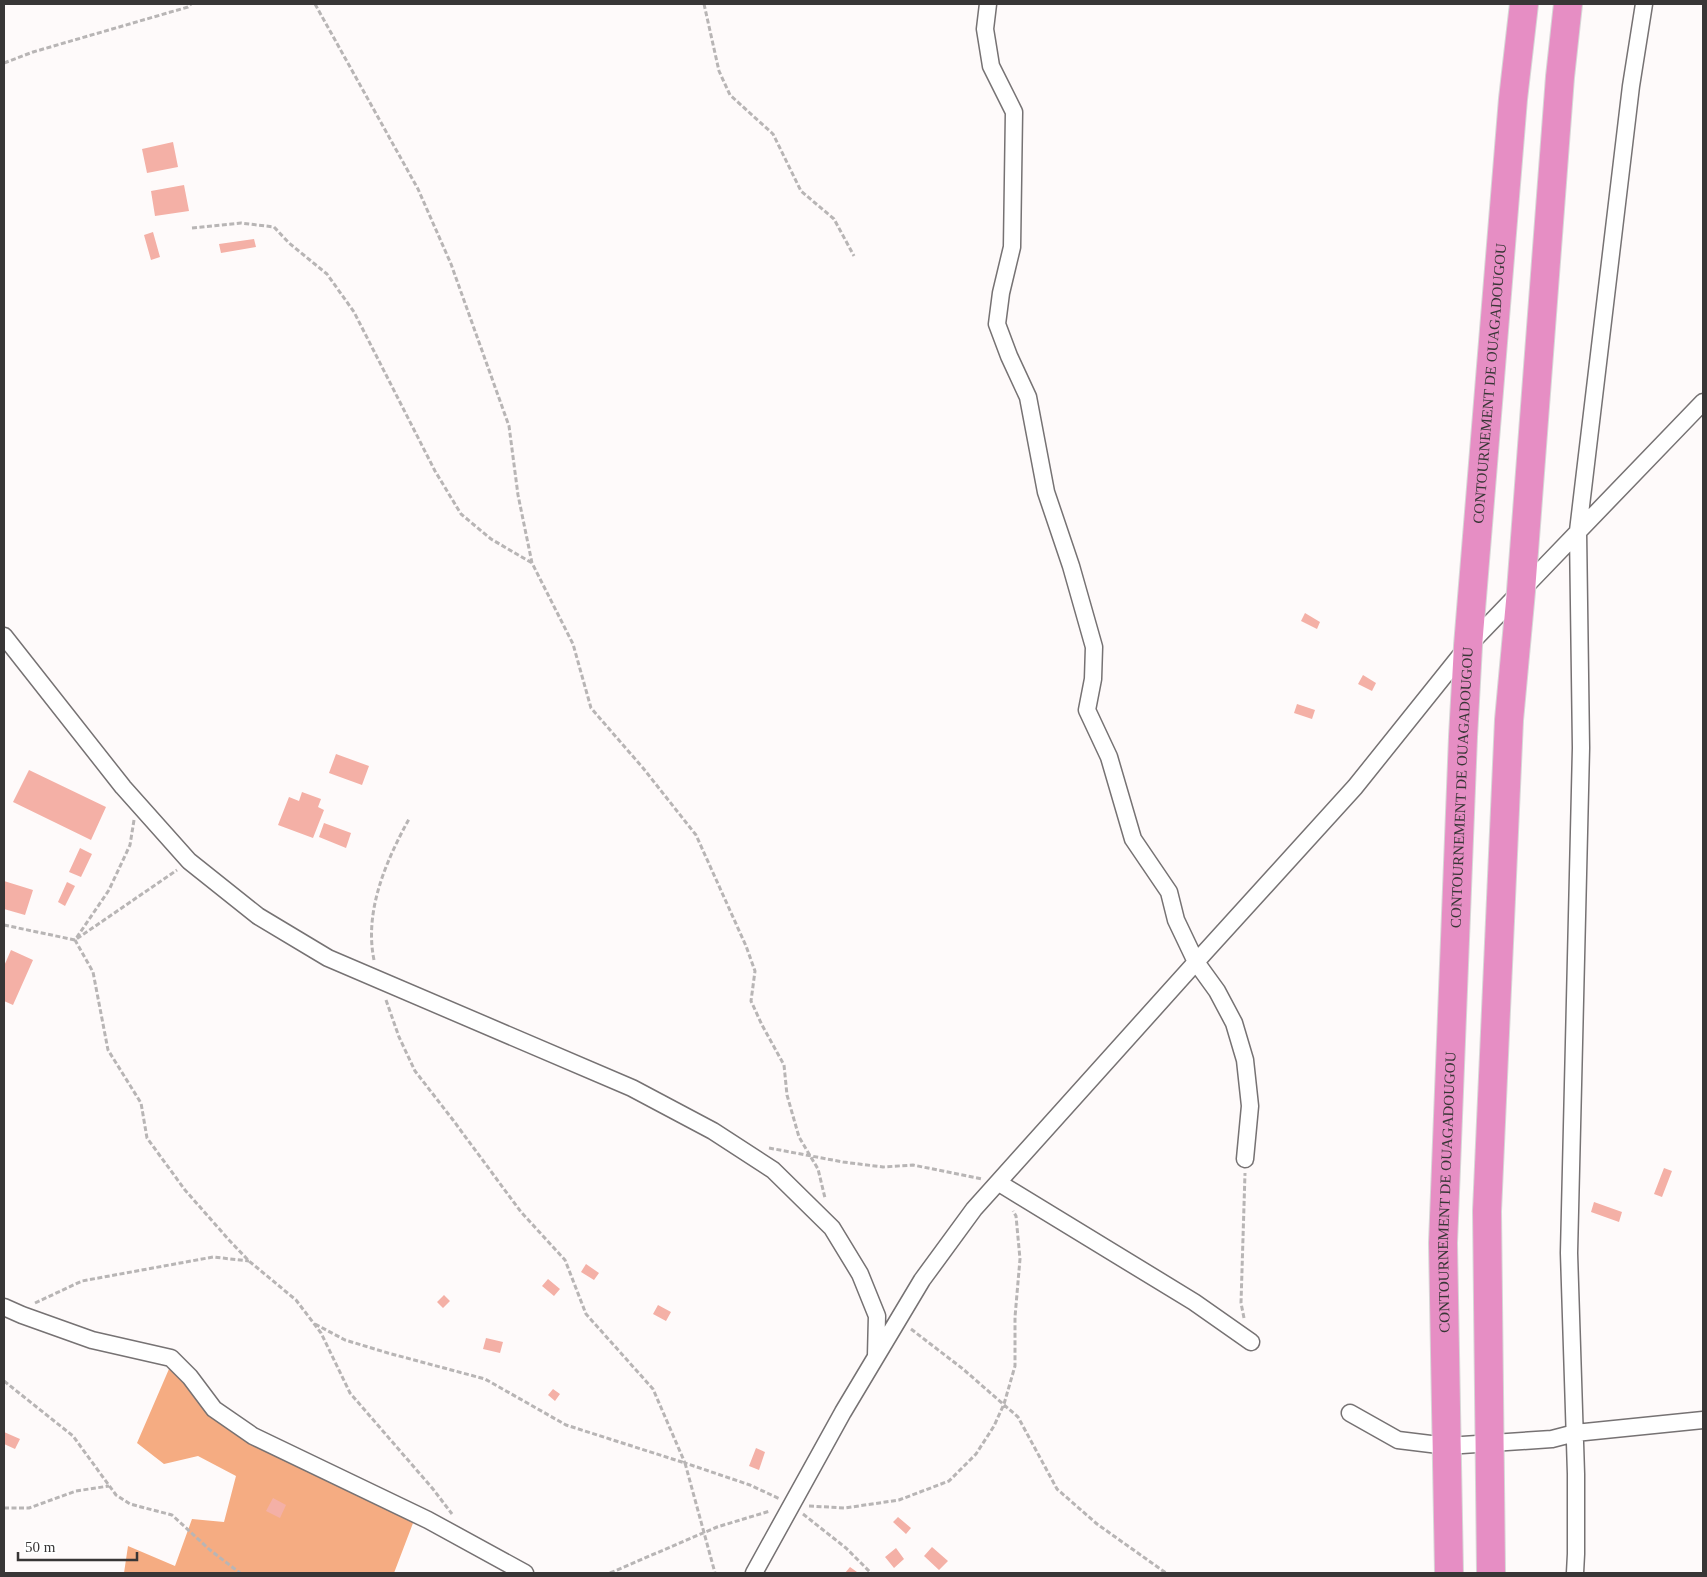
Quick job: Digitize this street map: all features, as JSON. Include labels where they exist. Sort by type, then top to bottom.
[{"type":"highway","name":"CONTOURNEMENT DE OUAGADOUGOU","points":[[1448,1573],[1444,1243],[1463,737],[1468,646],[1513,99],[1524,4]]},
{"type":"highway","points":[[1491,1573],[1487,1211],[1508,720],[1521,591],[1560,77],[1568,4]]},
{"type":"street","points":[[988,4],[986,29],[991,66],[1014,112],[1012,247],[1001,293],[998,324],[1009,356],[1028,398],[1046,492],[1072,566],[1094,647],[1093,679],[1087,710],[1109,758],[1133,839],[1169,892],[1176,920],[1196,962],[1217,991],[1234,1023],[1245,1060],[1250,1106],[1245,1159]]},
{"type":"street","points":[[1575,1573],[1575,1433],[1569,1252],[1581,748],[1578,531],[1631,86],[1644,4]]},
{"type":"street","points":[[754,1573],[843,1412],[922,1280],[974,1209],[1355,787],[1468,646],[1703,402]]},
{"type":"street","points":[[4,636],[123,787],[189,861],[258,916],[328,958],[632,1088],[713,1131],[772,1170],[832,1228],[860,1274],[877,1316],[876,1358]]},
{"type":"street","points":[[999,1183],[1194,1302],[1251,1342]]},
{"type":"street","points":[[4,1307],[92,1340],[171,1358],[190,1377],[214,1409],[253,1436],[428,1520],[525,1573]]},
{"type":"street","points":[[1350,1412],[1398,1440],[1447,1446],[1552,1439],[1575,1433],[1703,1420]]},
{"type":"path","points":[[4,63],[33,52],[188,7],[191,4]]},
{"type":"path","points":[[315,4],[418,189],[451,264],[509,426],[518,495],[532,563],[573,644],[591,708],[643,768],[696,835],[746,946],[755,971],[752,1001],[762,1025],[784,1065],[787,1095],[798,1137],[818,1169],[832,1228]]},
{"type":"path","points":[[704,4],[719,71],[730,95],[773,134],[801,191],[834,219],[854,256]]},
{"type":"path","points":[[192,228],[240,223],[274,227],[289,243],[327,274],[354,312],[435,471],[461,514],[491,539],[532,563]]},
{"type":"path","points":[[75,940],[109,890],[130,845],[134,816]]},
{"type":"path","points":[[409,819],[398,840],[376,896],[372,927],[373,958],[399,1037],[415,1071],[521,1212],[565,1260],[586,1314],[653,1389],[685,1463],[715,1573]]},
{"type":"path","points":[[4,925],[75,940],[189,861]]},
{"type":"path","points":[[75,940],[93,972],[108,1050],[141,1103],[147,1138],[185,1190],[249,1261],[296,1300],[321,1333],[350,1393],[433,1489],[454,1518]]},
{"type":"path","points":[[610,1573],[717,1527],[792,1505],[845,1508],[898,1500],[949,1481],[976,1454],[994,1426],[1004,1404],[1015,1366],[1015,1317],[1020,1259],[1016,1216],[999,1183],[912,1165],[883,1167],[764,1147]]},
{"type":"path","points":[[1245,1159],[1241,1303],[1251,1342]]},
{"type":"path","points":[[30,1305],[82,1281],[213,1257],[249,1261]]},
{"type":"path","points":[[899,1319],[964,1369],[1018,1417],[1057,1489],[1097,1524],[1166,1573]]},
{"type":"path","points":[[314,1324],[346,1340],[485,1379],[566,1425],[750,1485],[792,1505],[846,1548],[871,1573]]},
{"type":"path","points":[[4,1381],[73,1436],[116,1495],[130,1504],[172,1515],[210,1550],[240,1573]]},
{"type":"path","points":[[4,1508],[29,1508],[76,1491],[110,1486]]},
{"type":"shaded area","points":[[172,1362],[208,1402],[255,1432],[418,1510],[394,1573],[124,1573],[128,1546],[175,1566],[192,1519],[224,1522],[236,1476],[198,1456],[164,1464],[137,1443]]},
{"type":"building","points":[[173,142],[178,167],[147,173],[142,149]]},
{"type":"building","points":[[184,185],[189,211],[155,216],[151,191]]},
{"type":"building","points":[[153,232],[160,257],[151,260],[144,235]]},
{"type":"building","points":[[254,239],[256,247],[221,253],[219,244]]},
{"type":"building","points":[[1305,613],[1320,622],[1317,629],[1301,621]]},
{"type":"building","points":[[1363,675],[1376,683],[1372,691],[1358,684]]},
{"type":"building","points":[[1297,704],[1315,710],[1312,719],[1294,713]]},
{"type":"building","points":[[336,754],[369,766],[362,785],[329,773]]},
{"type":"building","points":[[29,770],[106,807],[91,840],[13,802]]},
{"type":"building","points":[[302,792],[321,799],[318,807],[324,810],[313,838],[278,825],[289,797],[299,801]]},
{"type":"building","points":[[324,823],[351,833],[346,848],[319,837]]},
{"type":"building","points":[[80,848],[92,854],[81,877],[69,872]]},
{"type":"building","points":[[4,881],[33,890],[25,915],[4,909]]},
{"type":"building","points":[[67,882],[75,886],[65,906],[58,902]]},
{"type":"building","points":[[11,950],[33,960],[13,1005],[4,1001],[4,966]]},
{"type":"building","points":[[1664,1168],[1672,1171],[1662,1197],[1654,1194]]},
{"type":"building","points":[[1594,1202],[1622,1212],[1619,1222],[1591,1212]]},
{"type":"building","points":[[586,1264],[599,1273],[594,1280],[581,1272]]},
{"type":"building","points":[[548,1279],[560,1289],[554,1296],[542,1286]]},
{"type":"building","points":[[444,1295],[450,1301],[443,1308],[437,1302]]},
{"type":"building","points":[[658,1305],[671,1312],[666,1321],[653,1314]]},
{"type":"building","points":[[486,1338],[503,1342],[500,1353],[483,1349]]},
{"type":"building","points":[[553,1389],[560,1394],[555,1401],[548,1395]]},
{"type":"building","points":[[4,1432],[20,1439],[15,1449],[4,1444]]},
{"type":"building","points":[[756,1448],[765,1452],[759,1470],[749,1466]]},
{"type":"building","points":[[273,1498],[286,1505],[280,1518],[266,1511]]},
{"type":"building","points":[[898,1517],[911,1528],[906,1534],[893,1522]]},
{"type":"building","points":[[932,1547],[948,1561],[939,1570],[924,1556]]},
{"type":"building","points":[[896,1548],[904,1559],[894,1568],[885,1557]]},
{"type":"building","points":[[850,1567],[857,1572],[845,1573]]}]
